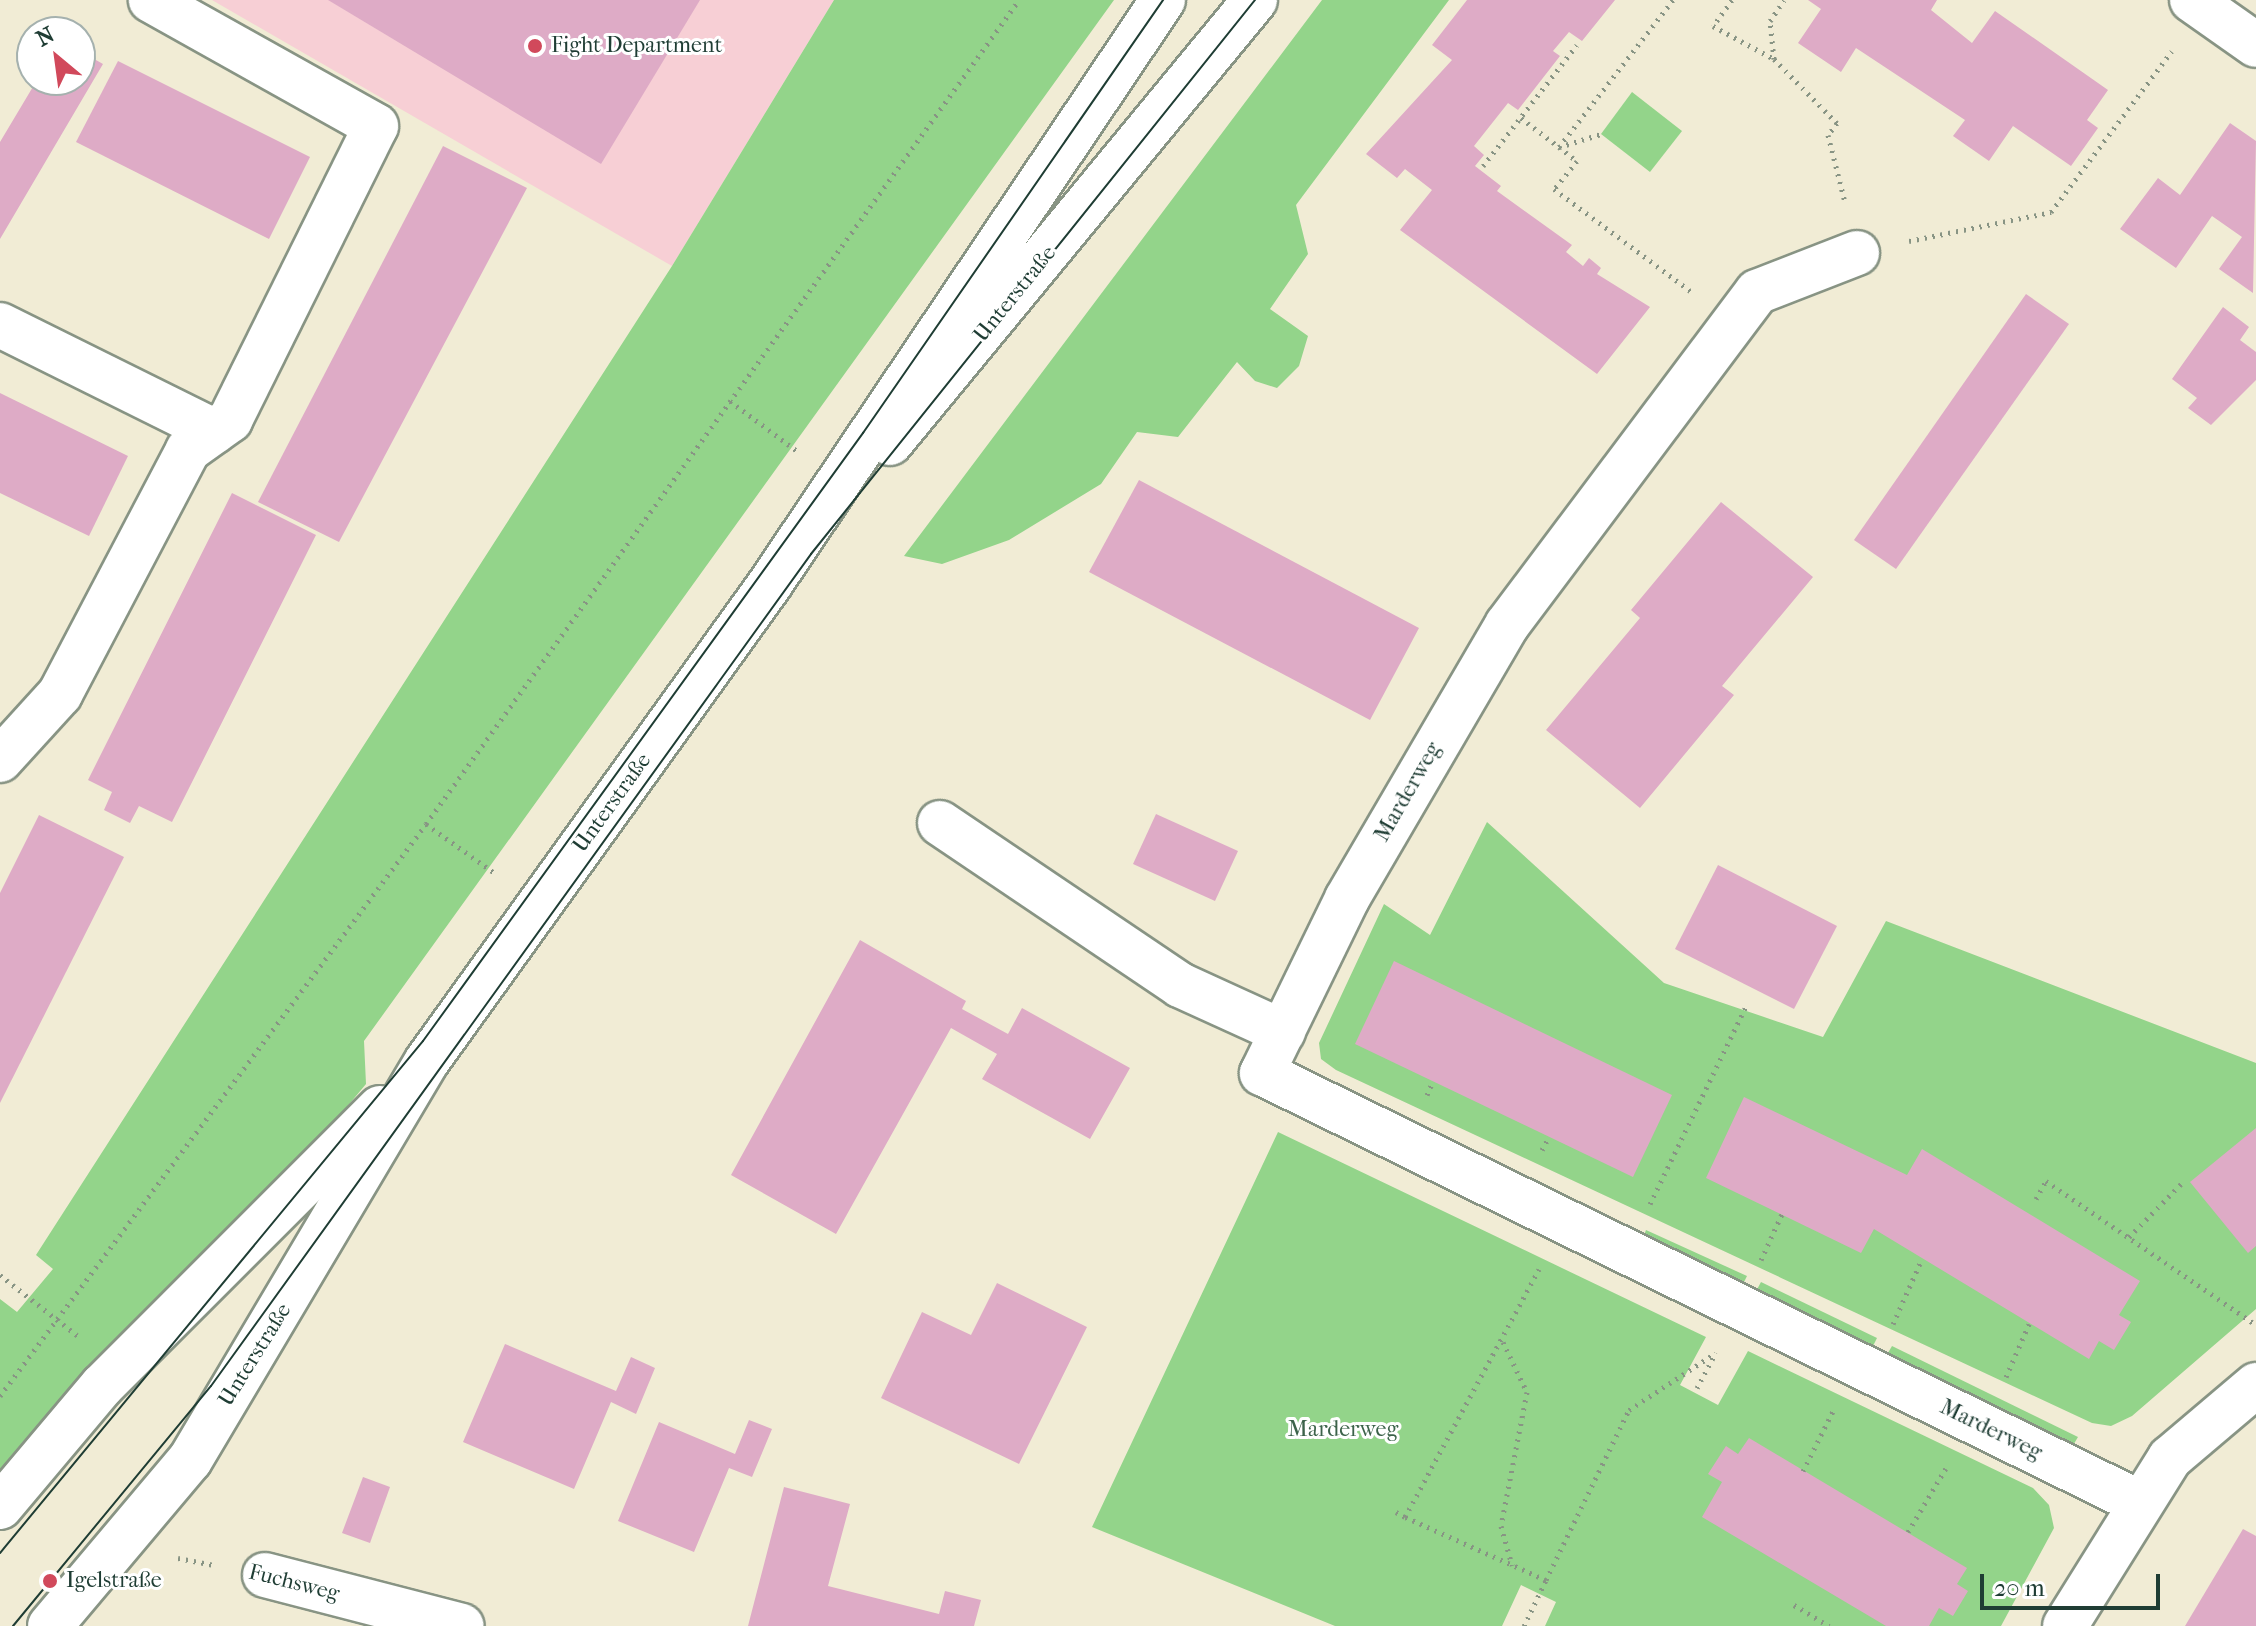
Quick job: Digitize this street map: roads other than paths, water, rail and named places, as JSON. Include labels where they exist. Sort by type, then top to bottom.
[{"type":"main road","points":[[8,739],[60,694],[188,450],[230,420],[376,126],[151,0]]},
{"type":"main road","name":"Unterstraße","points":[[50,1626],[190,1460],[427,1061],[770,584],[1163,0]]},
{"type":"main road","name":"Unterstraße","points":[[770,584],[1255,0]]},
{"type":"main road","points":[[2198,5],[2256,45]]},
{"type":"main road","name":"Marderweg","points":[[1857,253],[1757,292],[1507,625],[1347,899],[1262,1073],[1563,1221],[1748,1290],[2140,1503]]},
{"type":"main road","points":[[0,325],[214,431]]},
{"type":"main road","points":[[940,823],[1180,985],[1283,1032]]},
{"type":"main road","name":"Unterstraße","points":[[0,1507],[102,1386],[427,1061]]},
{"type":"main road","points":[[2065,1626],[2170,1458],[2256,1385]]},
{"type":"main road","name":"Fuchsweg","points":[[265,1575],[462,1626]]},
{"type":"tram line","points":[[0,1553],[423,1041],[863,433],[1163,0]]},
{"type":"tram line","points":[[13,1626],[211,1386],[811,554],[1255,0]]},
{"type":"place","name":"Fight Department","points":[[535,46]]},
{"type":"place","name":"Igelstraße","points":[[50,1581]]}]
